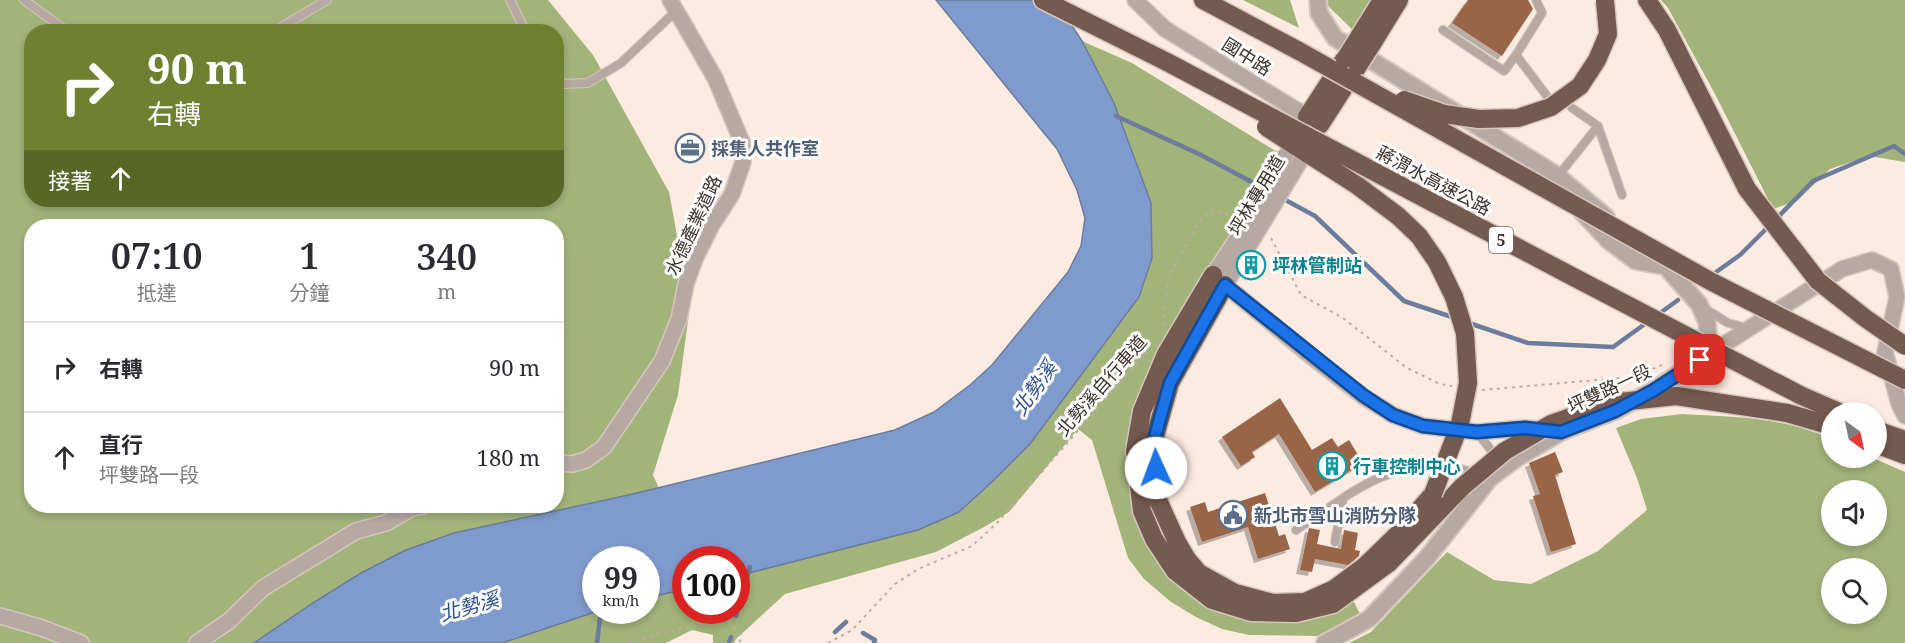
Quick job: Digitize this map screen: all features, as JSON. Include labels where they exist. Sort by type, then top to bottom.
[{"type":"highway","name":"蔣渭水高速公路","points":[[1043,0],[1167,62],[1562,272],[1821,404]]},
{"type":"highway","points":[[1203,0],[1299,51],[1712,282],[1905,380]]},
{"type":"highway","points":[[1365,40],[1382,0]]},
{"type":"highway","points":[[1314,121],[1365,40],[1399,0]]},
{"type":"highway","points":[[1299,51],[1405,100],[1444,114],[1479,119],[1518,118],[1551,107],[1580,86],[1597,60],[1608,34],[1605,0]]},
{"type":"highway","points":[[1647,0],[1667,30],[1747,189],[1818,281],[1864,318],[1905,346]]},
{"type":"highway","points":[[1167,62],[1382,204],[1419,236],[1437,262],[1454,297],[1465,333],[1468,383],[1460,424],[1433,494],[1398,534],[1365,566],[1334,589],[1305,602],[1273,603],[1236,593],[1199,573],[1177,542],[1158,500],[1154,440],[1170,383],[1219,280]]},
{"type":"highway","points":[[1219,280],[1166,354],[1142,411],[1135,451],[1142,511],[1154,540],[1175,571],[1212,600],[1251,612],[1296,613],[1334,604],[1389,563],[1462,487],[1505,451],[1551,424],[1611,403],[1676,396],[1787,413],[1821,423]]},
{"type":"highway","points":[[1887,434],[1905,441]]},
{"type":"highway","points":[[1887,448],[1905,455]]},
{"type":"street","name":"國中路","points":[[1135,0],[1165,28],[1314,121]]},
{"type":"street","points":[[1318,0],[1319,13],[1335,38],[1558,176],[1666,267],[1699,304],[1707,322],[1708,335],[1700,360]]},
{"type":"street","name":"水德產業道路","points":[[564,463],[573,464],[586,460],[604,447],[662,361],[679,319],[686,284],[695,259],[712,225],[732,194],[743,162],[742,142],[715,78],[673,6]]},
{"type":"street","name":"坪林專用道","points":[[1219,280],[1314,121]]},
{"type":"street","points":[[1700,360],[1842,269],[1872,260],[1891,269],[1897,297],[1884,352],[1899,404],[1905,416]]},
{"type":"street","points":[[1219,280],[1312,357],[1393,415],[1423,426],[1477,432],[1525,428],[1561,432]]},
{"type":"street","name":"坪雙路一段","points":[[1325,643],[1370,619],[1426,558],[1490,478],[1561,432],[1615,411],[1654,390],[1700,360]]},
{"type":"street","points":[[197,643],[229,621],[262,588],[356,531],[386,524],[404,513]]},
{"type":"street","points":[[0,616],[42,628],[81,643]]},
{"type":"lane","points":[[24,0],[58,24]]},
{"type":"lane","points":[[286,24],[327,0]]},
{"type":"lane","points":[[510,0],[522,24]]},
{"type":"lane","points":[[1443,30],[1504,71],[1542,13],[1536,0]]},
{"type":"lane","points":[[564,84],[588,83],[621,63],[673,6]]},
{"type":"lane","points":[[1516,55],[1547,96]]},
{"type":"lane","points":[[1572,108],[1598,126],[1622,195]]},
{"type":"lane","points":[[1558,176],[1598,126]]},
{"type":"lane","points":[[1699,304],[1728,323],[1749,328]]},
{"type":"lane","points":[[1296,530],[1363,485],[1407,468],[1432,464],[1460,468],[1490,478],[1492,453],[1477,432]]},
{"type":"lane","points":[[1335,542],[1343,498]]},
{"type":"path","name":"北勢溪自行車道","points":[[1163,330],[1168,277],[1203,217],[1214,210],[1228,213],[1250,228]]},
{"type":"path","points":[[1250,228],[1271,238],[1301,295],[1343,318],[1407,368],[1440,384],[1459,387]]},
{"type":"path","name":"北勢溪自行車道","points":[[828,643],[852,630],[895,584],[918,569],[972,546],[996,524],[1154,345]]},
{"type":"path","points":[[1478,390],[1632,377],[1662,365]]},
{"type":"path","points":[[628,643],[657,634],[726,619],[741,634],[740,643]]},
{"type":"green space","points":[[0,0],[548,0],[593,55],[669,192],[690,306],[678,395],[653,475],[684,546],[672,546],[672,624],[750,624],[750,573],[918,530],[959,512],[1030,444],[1139,297],[1152,258],[1151,203],[1114,103],[1082,41],[1132,63],[1279,153],[1153,377],[1137,497],[1160,548],[1253,621],[1278,622],[1303,617],[1352,598],[1361,616],[1317,636],[1249,635],[1222,629],[1171,602],[1144,579],[1128,558],[1092,440],[1078,429],[1009,512],[936,552],[785,594],[734,643],[713,643],[713,635],[692,630],[666,643],[0,643]]},
{"type":"green space","points":[[1243,0],[1290,0],[1299,28]]},
{"type":"green space","points":[[1328,0],[1377,0],[1356,33],[1327,5]]},
{"type":"green space","points":[[1661,0],[1905,0],[1905,162],[1869,156],[1830,169],[1797,201],[1773,209],[1716,96],[1668,8]]},
{"type":"green space","points":[[1682,414],[1758,419],[1795,426],[1821,435],[1821,468],[1887,468],[1887,464],[1905,472],[1905,643],[1349,643],[1371,632],[1447,552],[1494,580],[1531,584],[1598,551],[1647,510],[1637,478],[1616,428],[1641,419]]},
{"type":"water","name":"北勢溪","points":[[936,0],[1055,0],[1082,41],[1114,103],[1151,203],[1152,258],[1139,297],[1030,444],[993,481],[959,512],[918,530],[750,573],[750,546],[672,546],[672,592],[660,595],[660,546],[582,546],[582,616],[502,643],[254,643],[361,573],[406,550],[454,533],[546,513],[564,513],[564,509],[895,430],[934,412],[992,365],[1068,272],[1081,246],[1085,218],[1077,190],[1057,149]]},
{"type":"building","points":[[1468,0],[1528,0],[1533,9],[1502,56],[1452,23]]},
{"type":"building","points":[[1280,398],[1312,450],[1332,438],[1338,447],[1349,440],[1363,463],[1315,492],[1279,434],[1252,452],[1255,457],[1241,466],[1222,437]]},
{"type":"building","points":[[1555,452],[1563,472],[1555,475],[1576,544],[1551,552],[1533,496],[1540,494],[1529,463]]},
{"type":"building","name":"新北市雪山消防分隊","points":[[1265,493],[1279,536],[1285,534],[1290,549],[1258,559],[1248,527],[1202,542],[1190,507],[1205,502],[1208,512]]},
{"type":"building","points":[[1309,528],[1320,530],[1317,544],[1341,549],[1344,530],[1358,533],[1355,550],[1360,551],[1359,556],[1348,565],[1315,559],[1312,572],[1300,570]]},
{"type":"waterway","points":[[1116,116],[1199,154],[1265,189]]},
{"type":"waterway","points":[[1775,220],[1813,181],[1894,146],[1905,154]]},
{"type":"waterway","points":[[1280,197],[1315,216],[1404,301],[1455,318]]},
{"type":"waterway","points":[[1712,275],[1740,255],[1769,226]]},
{"type":"waterway","points":[[1656,316],[1678,300]]},
{"type":"waterway","points":[[1466,322],[1528,343],[1613,347],[1649,321]]},
{"type":"waterway","points":[[835,632],[846,622]]},
{"type":"waterway","points":[[597,643],[599,624]]},
{"type":"waterway","points":[[863,633],[875,640],[874,643]]},
{"type":"waterway","points":[[729,643],[731,637]]},
{"type":"place","name":"採集人共作室","points":[[690,148]]},
{"type":"place","name":"坪林管制站","points":[[1251,265]]},
{"type":"place","name":"行車控制中心","points":[[1332,466]]},
{"type":"place","name":"新北市雪山消防分隊","points":[[1233,515]]},
{"type":"route","points":[[1156,468],[1154,440],[1170,383],[1225,285],[1312,357],[1364,396],[1393,415],[1423,426],[1477,432],[1525,428],[1561,432],[1615,411],[1654,390],[1700,360]]}]
